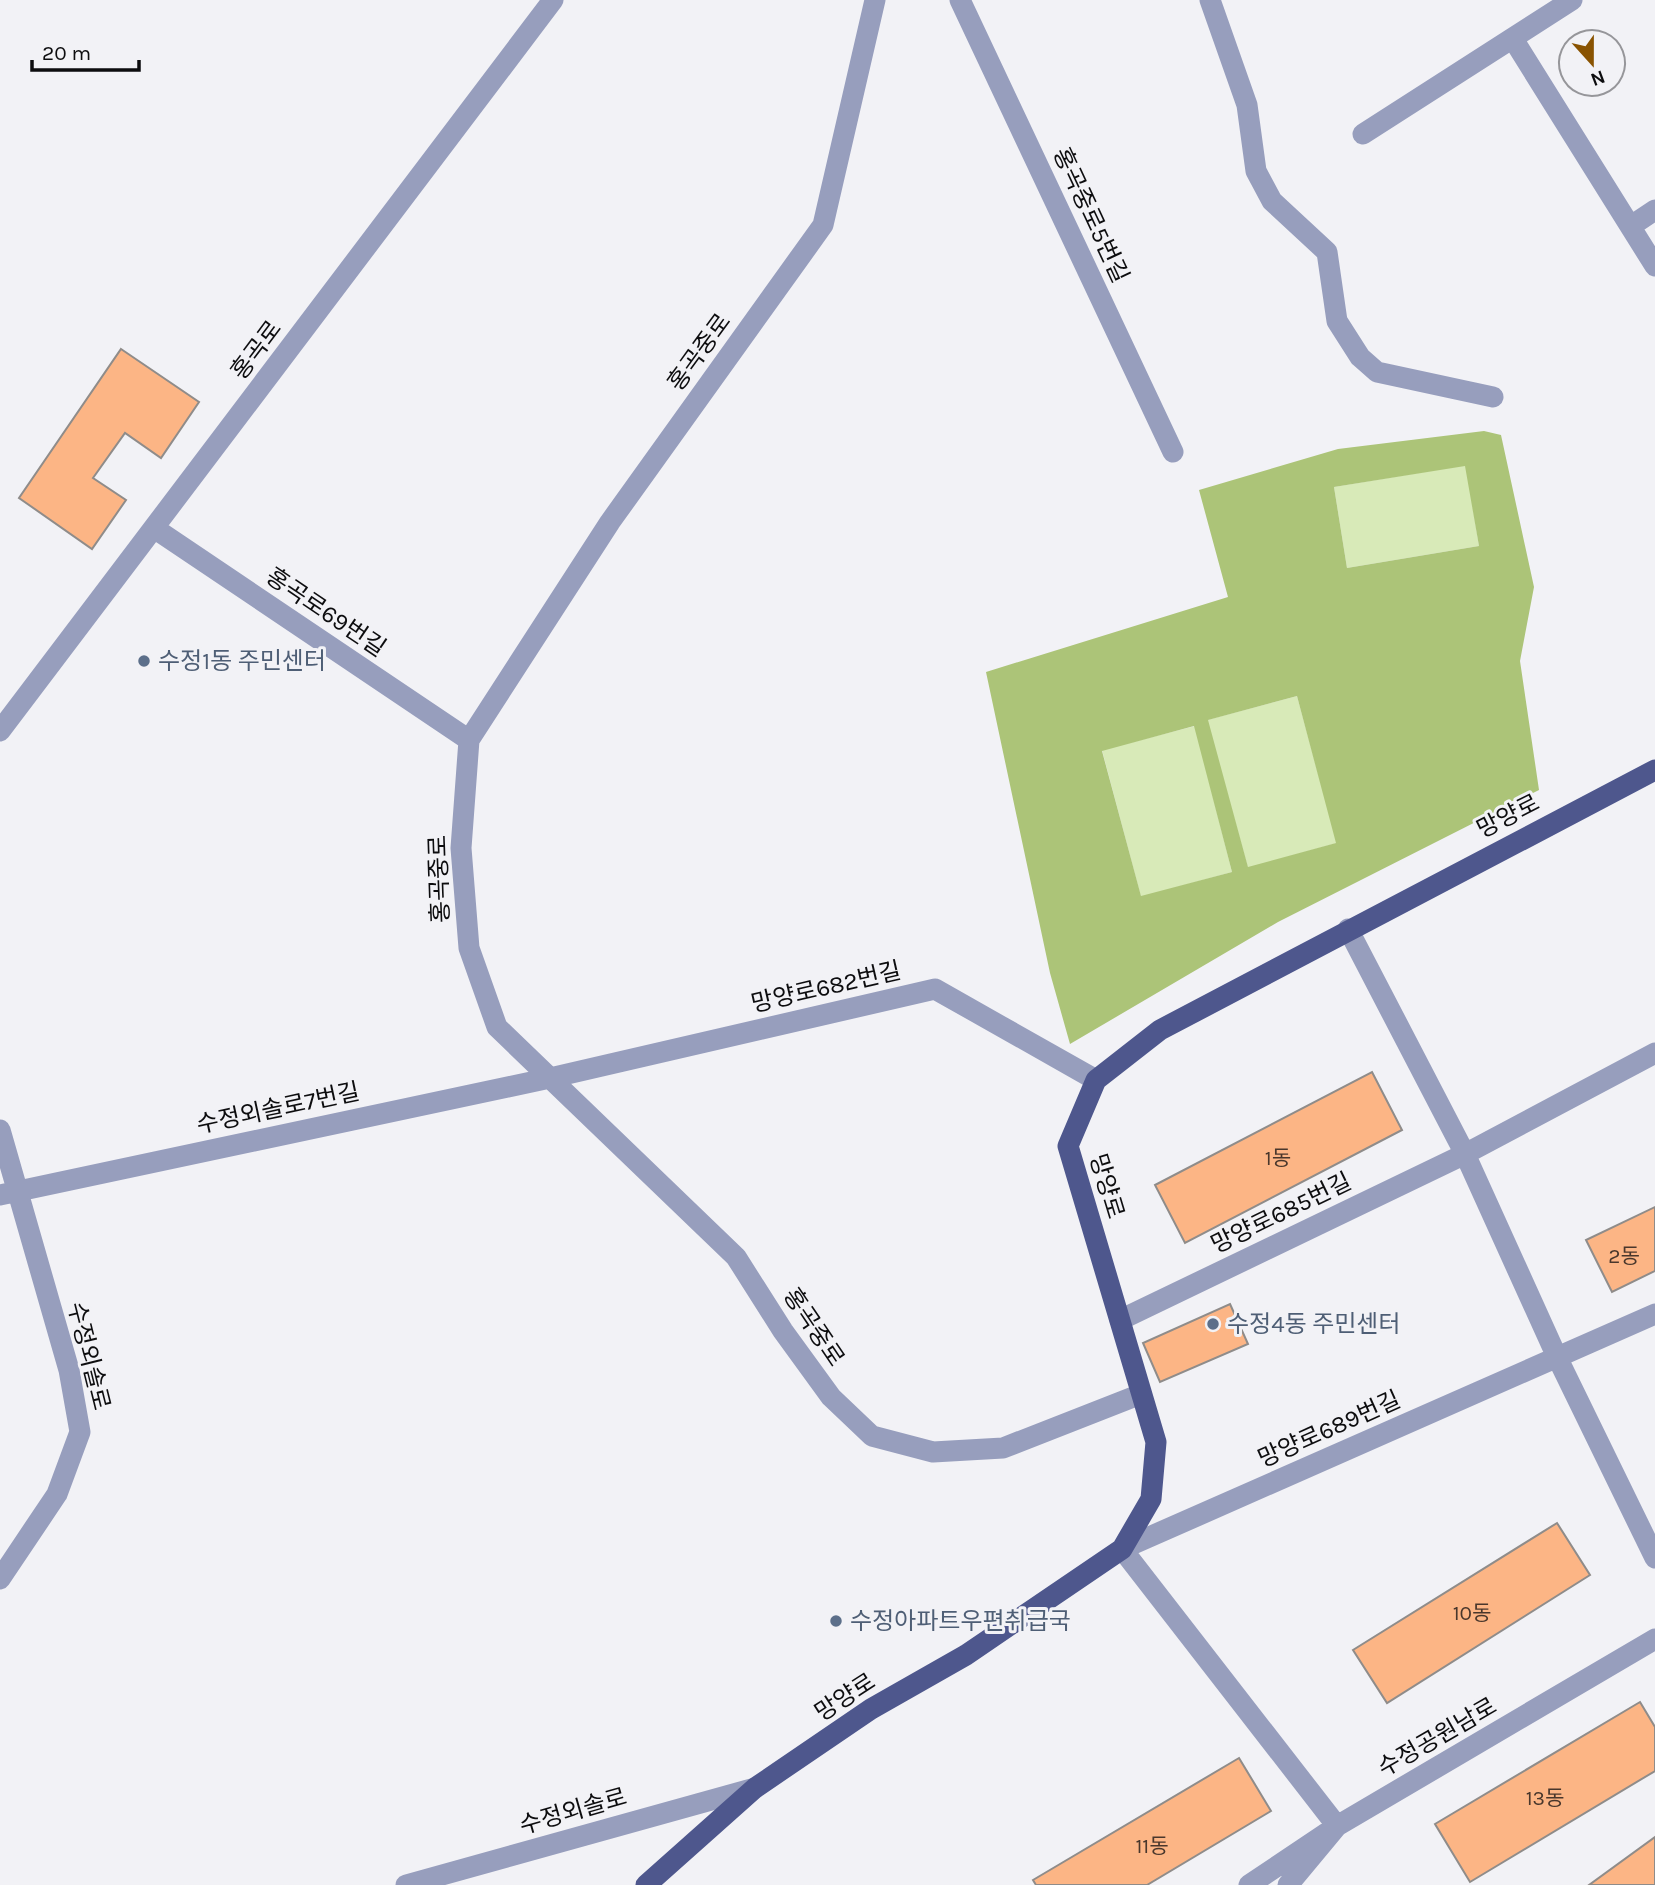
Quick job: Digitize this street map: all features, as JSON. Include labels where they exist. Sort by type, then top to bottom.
[{"type":"main road","name":"망양로","points":[[646,1885],[755,1788],[871,1709],[966,1655],[1122,1549],[1151,1499],[1156,1442],[1068,1146],[1096,1080],[1160,1030],[1655,770]]},
{"type":"street","name":"홍곡로","points":[[0,731],[553,0]]},
{"type":"street","name":"홍곡중로","points":[[875,0],[823,225],[610,522],[469,740],[461,848],[469,948],[497,1027],[736,1257],[783,1331],[831,1397],[872,1436],[933,1452],[1003,1448],[1141,1394]]},
{"type":"street","name":"홍곡중로5번길","points":[[960,0],[1172,452]]},
{"type":"street","points":[[1210,0],[1247,105],[1256,171],[1272,201],[1327,252],[1337,321],[1360,357],[1377,372],[1493,397]]},
{"type":"street","points":[[1363,134],[1572,0]]},
{"type":"street","points":[[1513,39],[1655,266]]},
{"type":"street","points":[[1631,226],[1655,210]]},
{"type":"street","name":"홍곡로69번길","points":[[154,528],[469,740]]},
{"type":"street","points":[[1348,929],[1465,1154],[1557,1357],[1655,1558]]},
{"type":"street","name":"망양로682번길","points":[[550,1078],[935,989],[1096,1080]]},
{"type":"street","name":"망양로685번길","points":[[1120,1320],[1465,1154],[1655,1054]]},
{"type":"street","name":"수정외솔로7번길","points":[[9,1192],[550,1078]]},
{"type":"street","name":"수정외솔로","points":[[0,1130],[9,1192],[69,1370],[80,1432],[57,1494],[0,1579]]},
{"type":"street","name":"망양로689번길","points":[[1122,1549],[1655,1314]]},
{"type":"street","points":[[1122,1549],[1337,1826],[1288,1885]]},
{"type":"street","name":"수정공원남로","points":[[1249,1885],[1337,1826],[1655,1639]]},
{"type":"street","name":"수정외솔로","points":[[405,1885],[755,1788]]},
{"type":"green space","points":[[1484,431],[1501,435],[1534,587],[1520,661],[1539,790],[1278,922],[1070,1044],[1050,973],[986,672],[1228,597],[1199,490],[1338,449]],"holes":[[[1465,466],[1479,546],[1347,568],[1334,487]],[[1297,696],[1336,843],[1248,867],[1208,720]],[[1194,726],[1232,872],[1141,896],[1102,751]]]},
{"type":"green space","points":[[1466,465],[1479,546],[1347,568],[1334,487]]},
{"type":"green space","points":[[1297,696],[1337,843],[1248,868],[1207,720]]},
{"type":"green space","points":[[1195,726],[1232,872],[1141,897],[1102,750]]},
{"type":"building","points":[[121,349],[199,402],[161,458],[125,433],[93,478],[126,500],[92,549],[19,498]]},
{"type":"building","points":[[1372,1072],[1402,1130],[1185,1243],[1155,1185]]},
{"type":"building","points":[[1655,1207],[1655,1271],[1612,1292],[1586,1240]]},
{"type":"building","name":"수정4동 주민센터","points":[[1230,1304],[1248,1344],[1160,1382],[1143,1343]]},
{"type":"building","points":[[1557,1523],[1590,1575],[1387,1703],[1353,1650]]},
{"type":"building","points":[[1640,1702],[1655,1727],[1655,1771],[1470,1882],[1435,1824]]},
{"type":"building","points":[[1239,1758],[1271,1811],[1147,1885],[1036,1885],[1033,1880]]},
{"type":"building","points":[[1655,1837],[1655,1885],[1589,1885]]},
{"type":"place","name":"수정1동 주민센터","points":[[144,661]]},
{"type":"place","name":"수정4동 주민센터","points":[[1213,1324]]},
{"type":"place","name":"수정아파트우편취급국","points":[[836,1621]]}]
